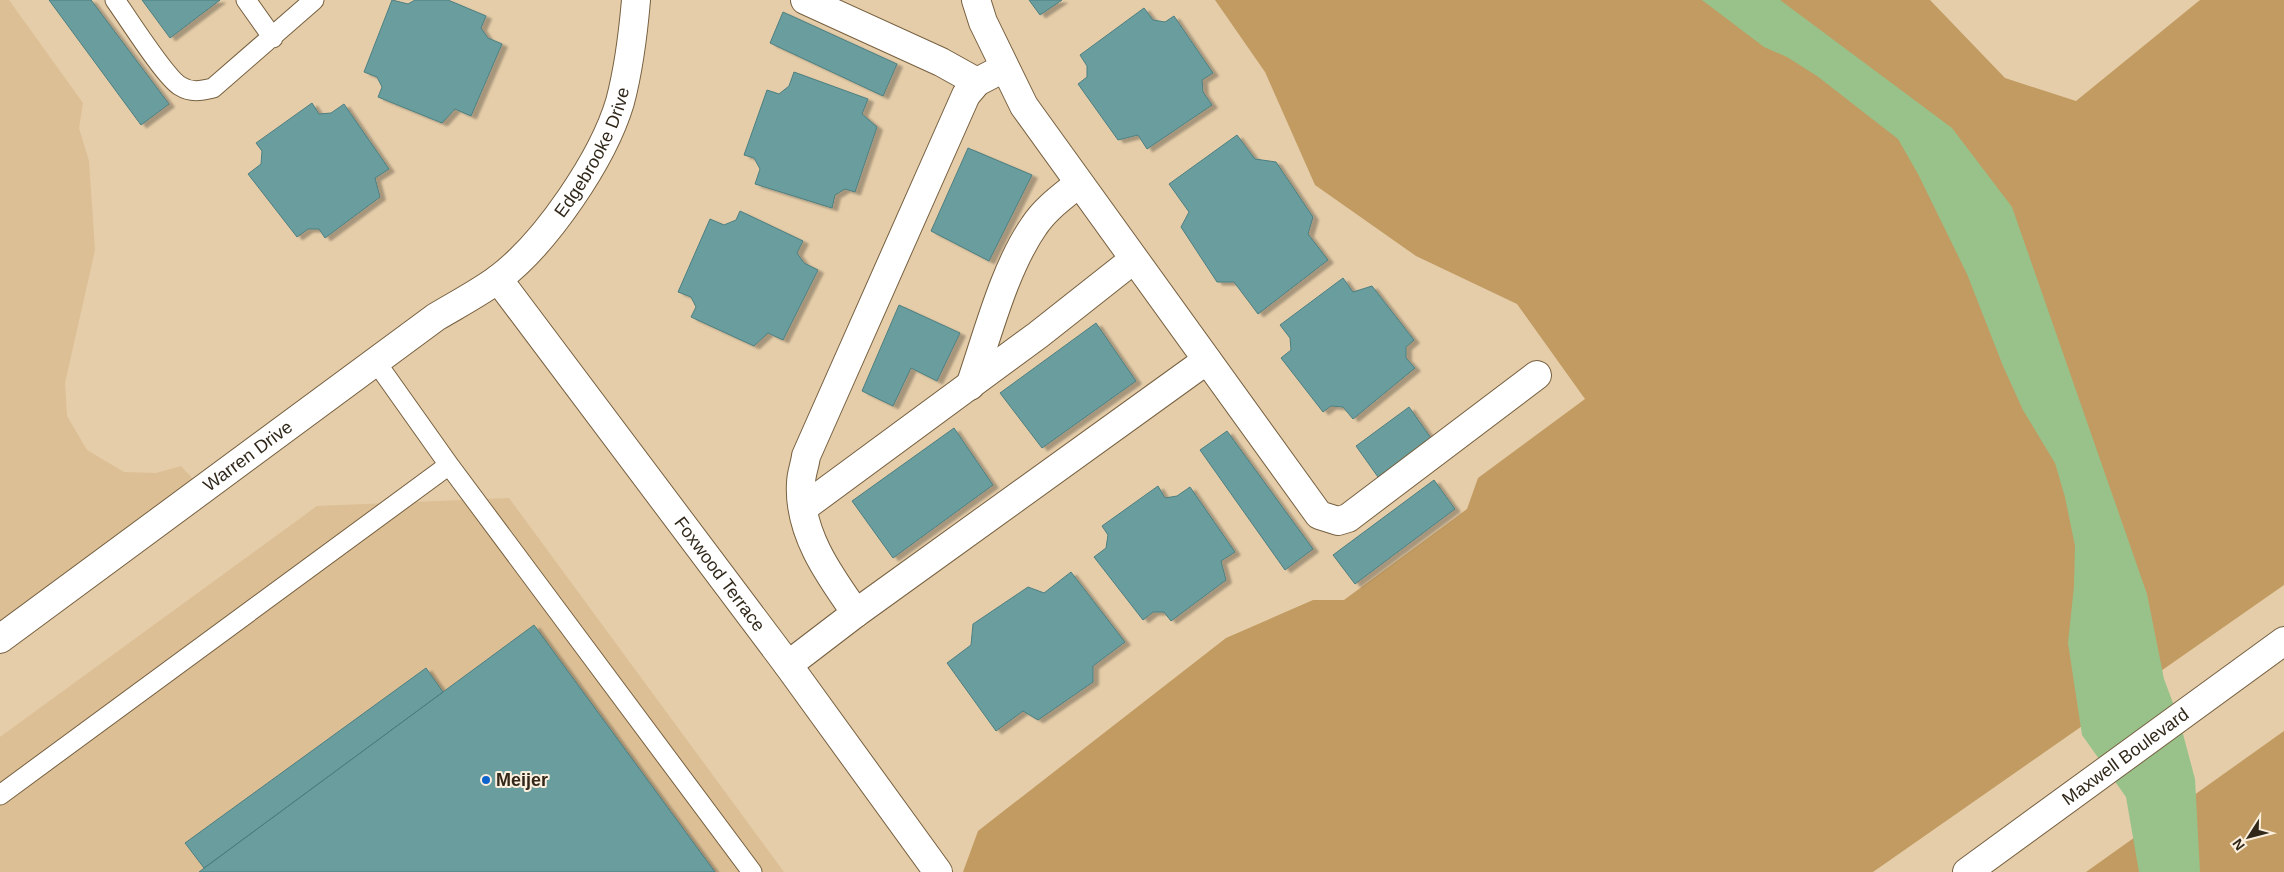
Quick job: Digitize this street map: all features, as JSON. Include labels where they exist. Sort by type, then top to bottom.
[{"type":"street","name":"Edgebrooke Drive","points":[[498,279],[547,231],[579,185],[602,146],[619,103],[632,48],[636,0]]},
{"type":"street","points":[[805,0],[941,62],[976,82]]},
{"type":"street","points":[[976,0],[983,22],[1024,106],[1078,184],[1319,515],[1338,521],[1348,518],[1538,375]]},
{"type":"street","points":[[856,613],[820,559],[810,535],[803,508],[800,483],[806,456],[966,95],[976,82],[1004,68]]},
{"type":"street","points":[[970,386],[1001,296],[1020,251],[1034,226],[1053,204],[1078,184]]},
{"type":"street","points":[[803,508],[970,386],[1133,260]]},
{"type":"street","name":"Warren Drive","points":[[0,639],[436,317],[498,279]]},
{"type":"street","name":"Foxwood Terrace","points":[[498,279],[788,665],[938,872]]},
{"type":"street","points":[[788,665],[856,613],[1207,360]]},
{"type":"street","name":"Maxwell Boulevard","points":[[1967,872],[2284,641]]},
{"type":"lane","points":[[115,0],[179,86],[196,92],[213,88],[274,38],[314,0]]},
{"type":"lane","points":[[246,0],[274,38]]},
{"type":"lane","points":[[376,362],[449,466],[752,872]]},
{"type":"lane","points":[[0,795],[449,466]]},
{"type":"shaded area","points":[[0,0],[9,0],[83,103],[79,128],[89,161],[95,250],[65,383],[67,416],[87,450],[124,472],[156,473],[181,466],[202,489],[0,638]]},
{"type":"shaded area","points":[[1215,0],[1930,0],[2005,78],[2076,101],[2200,0],[2284,0],[2284,585],[1873,872],[963,872],[978,831],[1226,638],[1313,600],[1344,600],[1467,509],[1478,478],[1585,399],[1517,304],[1416,256],[1315,185],[1265,72]]},
{"type":"shaded area","points":[[1702,0],[1780,0],[1952,128],[2012,207],[2147,594],[2164,679],[2179,719],[2195,779],[2200,872],[2139,872],[2126,797],[2082,735],[2068,643],[2074,586],[2075,546],[2065,497],[2055,463],[2023,410],[2003,366],[1967,274],[1918,174],[1898,139],[1817,76],[1787,57],[1764,47]]},
{"type":"shaded area","points":[[509,498],[784,872],[0,872],[0,737],[317,506]]},
{"type":"shaded area","points":[[2284,731],[2284,872],[2086,872]]},
{"type":"building","points":[[49,0],[91,0],[169,104],[141,125]]},
{"type":"building","points":[[142,0],[220,0],[170,38]]},
{"type":"building","points":[[392,0],[408,4],[415,0],[448,0],[486,16],[481,28],[488,38],[502,44],[471,116],[455,109],[442,123],[378,97],[382,87],[377,77],[364,72]]},
{"type":"building","points":[[1029,0],[1062,0],[1040,15]]},
{"type":"building","points":[[1144,8],[1153,20],[1165,22],[1174,16],[1213,73],[1202,80],[1203,92],[1212,105],[1147,149],[1138,135],[1118,140],[1078,84],[1087,77],[1087,66],[1080,55]]},
{"type":"building","points":[[783,12],[897,64],[883,96],[770,43]]},
{"type":"building","points":[[794,72],[868,99],[862,114],[877,127],[855,192],[845,189],[835,195],[832,208],[755,184],[760,169],[754,158],[744,155],[767,90],[779,94],[789,86]]},
{"type":"building","points":[[312,103],[319,114],[331,113],[344,104],[389,169],[375,178],[380,197],[325,238],[319,229],[308,229],[297,237],[248,174],[261,164],[262,151],[256,143]]},
{"type":"building","points":[[1237,135],[1255,159],[1276,162],[1313,217],[1308,234],[1328,260],[1258,314],[1234,282],[1217,282],[1181,227],[1189,212],[1169,184]]},
{"type":"building","points":[[968,148],[1032,175],[989,261],[931,231]]},
{"type":"building","points":[[740,211],[803,241],[797,253],[804,263],[818,270],[783,340],[768,333],[754,346],[691,317],[696,307],[691,297],[678,292],[710,219],[724,225],[736,220]]},
{"type":"building","points":[[1343,278],[1353,292],[1372,286],[1414,340],[1406,347],[1406,358],[1415,368],[1353,419],[1343,407],[1331,406],[1323,412],[1281,358],[1291,350],[1290,338],[1280,325]]},
{"type":"building","points":[[899,305],[960,333],[937,381],[911,368],[893,406],[862,391]]},
{"type":"building","points":[[1096,323],[1136,381],[1042,448],[1000,393]]},
{"type":"building","points":[[1409,407],[1431,438],[1378,477],[1356,446]]},
{"type":"building","points":[[954,428],[993,485],[893,558],[852,501]]},
{"type":"building","points":[[1227,431],[1313,549],[1285,570],[1200,450]]},
{"type":"building","points":[[1434,480],[1455,509],[1355,584],[1333,555]]},
{"type":"building","points":[[1158,486],[1165,498],[1177,496],[1190,487],[1235,552],[1221,561],[1226,580],[1171,621],[1164,612],[1153,612],[1143,620],[1094,557],[1106,548],[1108,535],[1102,526]]},
{"type":"building","points":[[1071,572],[1125,642],[1093,666],[1093,682],[1038,720],[1023,711],[996,731],[947,663],[971,645],[973,624],[1028,587],[1044,593]]},
{"type":"building","name":"Meijer","points":[[534,625],[715,872],[199,872],[443,692]]},
{"type":"building","points":[[426,668],[443,692],[204,868],[185,843]]},
{"type":"place","name":"Meijer","points":[[486,780]]}]
